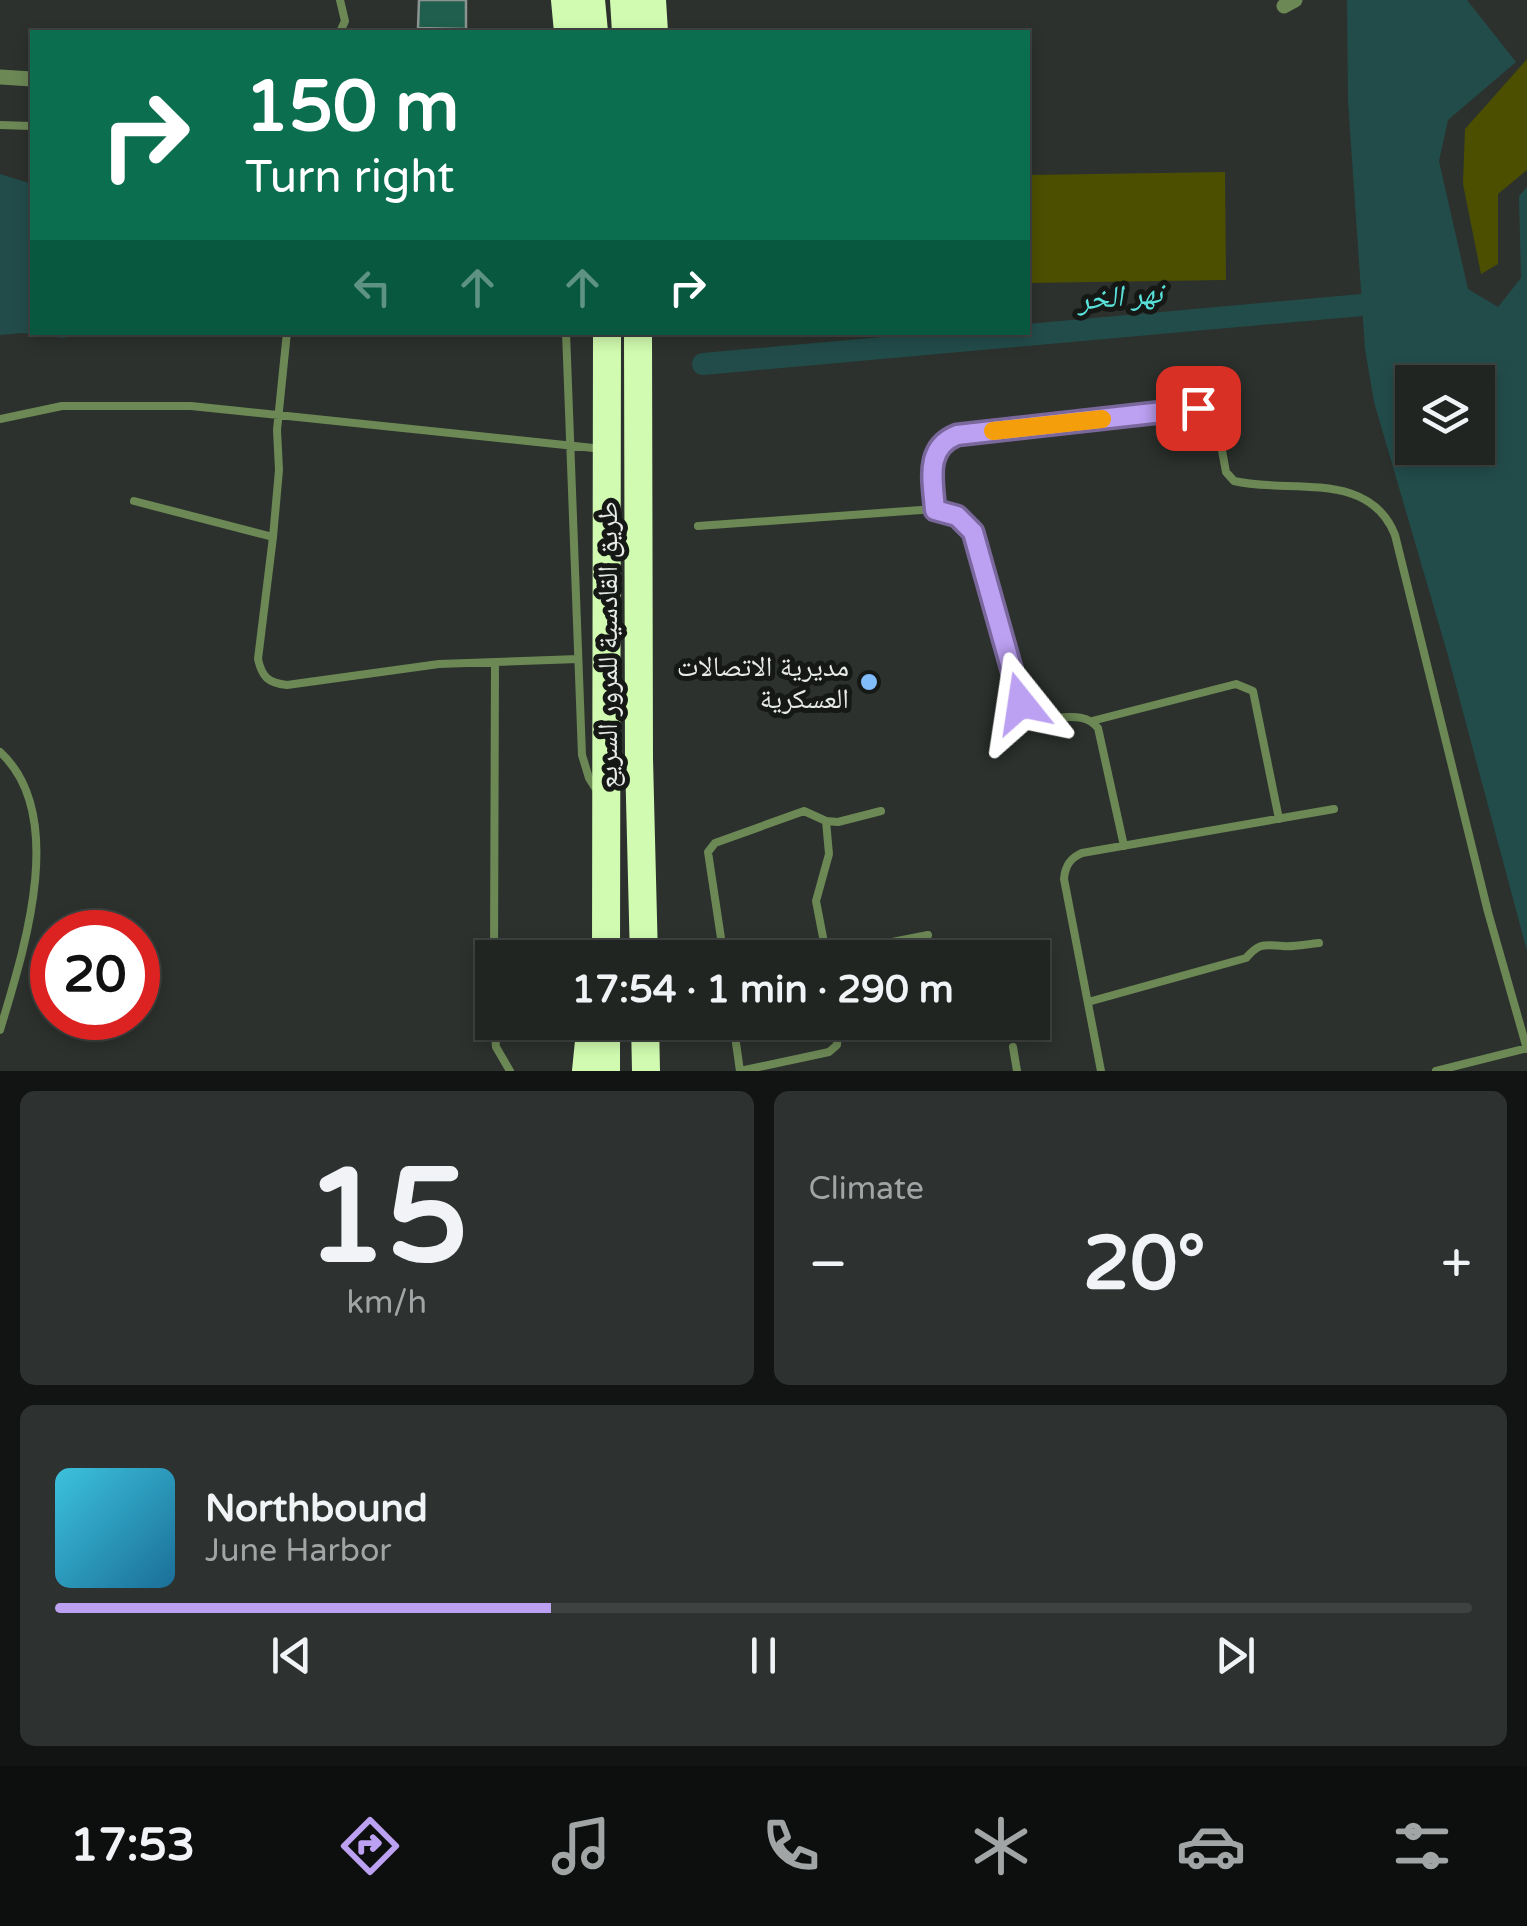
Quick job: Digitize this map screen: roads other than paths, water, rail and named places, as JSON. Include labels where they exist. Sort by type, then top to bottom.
[{"type":"highway","points":[[565,0],[568,30]]},
{"type":"highway","points":[[591,0],[594,30]]},
{"type":"highway","points":[[624,0],[626,30]]},
{"type":"highway","points":[[652,0],[654,30]]},
{"type":"highway","points":[[597,335],[608,393]]},
{"type":"highway","name":"طريق القادسية للمرور السريع","points":[[606,940],[608,335]]},
{"type":"highway","name":"طريق القادسية للمرور السريع","points":[[638,335],[644,940]]},
{"type":"highway","points":[[638,390],[646,335]]},
{"type":"highway","points":[[586,1071],[589,1040]]},
{"type":"highway","points":[[606,1040],[606,1071]]},
{"type":"highway","points":[[645,1040],[646,1071]]},
{"type":"street","points":[[1286,0],[1284,6],[1295,0]]},
{"type":"street","points":[[0,77],[30,79]]},
{"type":"lane","points":[[340,0],[345,21],[341,30]]},
{"type":"lane","points":[[0,125],[30,126]]},
{"type":"lane","points":[[288,335],[278,414],[279,470],[273,537],[258,659],[261,674],[272,684],[287,686],[438,664],[578,659]]},
{"type":"lane","points":[[566,335],[583,762],[588,778],[606,800]]},
{"type":"lane","points":[[0,419],[62,406],[190,406],[607,450]]},
{"type":"lane","points":[[935,510],[934,458],[939,446],[950,438],[1198,408],[1216,418],[1226,472],[1234,481],[1350,491],[1375,504],[1395,534],[1488,912],[1527,1048],[1436,1071]]},
{"type":"lane","points":[[134,501],[273,537]]},
{"type":"lane","points":[[698,526],[935,510],[957,516],[973,532],[1024,708],[1040,718],[1092,721],[1236,684],[1247,686],[1253,691],[1279,819]]},
{"type":"lane","points":[[494,662],[494,940]]},
{"type":"lane","points":[[1092,721],[1100,733],[1124,846]]},
{"type":"lane","points":[[0,752],[14,765],[33,810],[38,848],[22,958],[0,1030]]},
{"type":"lane","points":[[1100,1071],[1064,879],[1072,859],[1082,853],[1334,809]]},
{"type":"lane","points":[[721,940],[708,852],[719,839],[804,811],[826,822],[838,822],[880,811]]},
{"type":"lane","points":[[823,940],[816,901],[829,854],[826,822]]},
{"type":"lane","points":[[904,940],[928,935]]},
{"type":"lane","points":[[1088,1002],[1246,958],[1260,944],[1272,942],[1279,947],[1319,942]]},
{"type":"lane","points":[[495,1040],[510,1071]]},
{"type":"lane","points":[[736,1040],[740,1071],[829,1052],[838,1040]]},
{"type":"lane","points":[[1013,1047],[1017,1071]]},
{"type":"water","points":[[1347,0],[1467,0],[1516,62],[1448,120],[1439,161],[1468,289],[1498,307],[1521,278],[1519,196],[1527,187],[1527,951],[1447,652],[1374,402],[1365,349],[1348,101]]},
{"type":"water","points":[[0,174],[30,183],[30,334],[0,335]]},
{"type":"water","points":[[38,335],[82,335],[63,338]]},
{"type":"waterway","name":"نهر الخر","points":[[1030,335],[1362,305]]},
{"type":"waterway","name":"نهر الخر","points":[[703,364],[1027,335]]},
{"type":"place","name":"مديرية الاتصالات العسكرية","points":[[869,682]]}]
